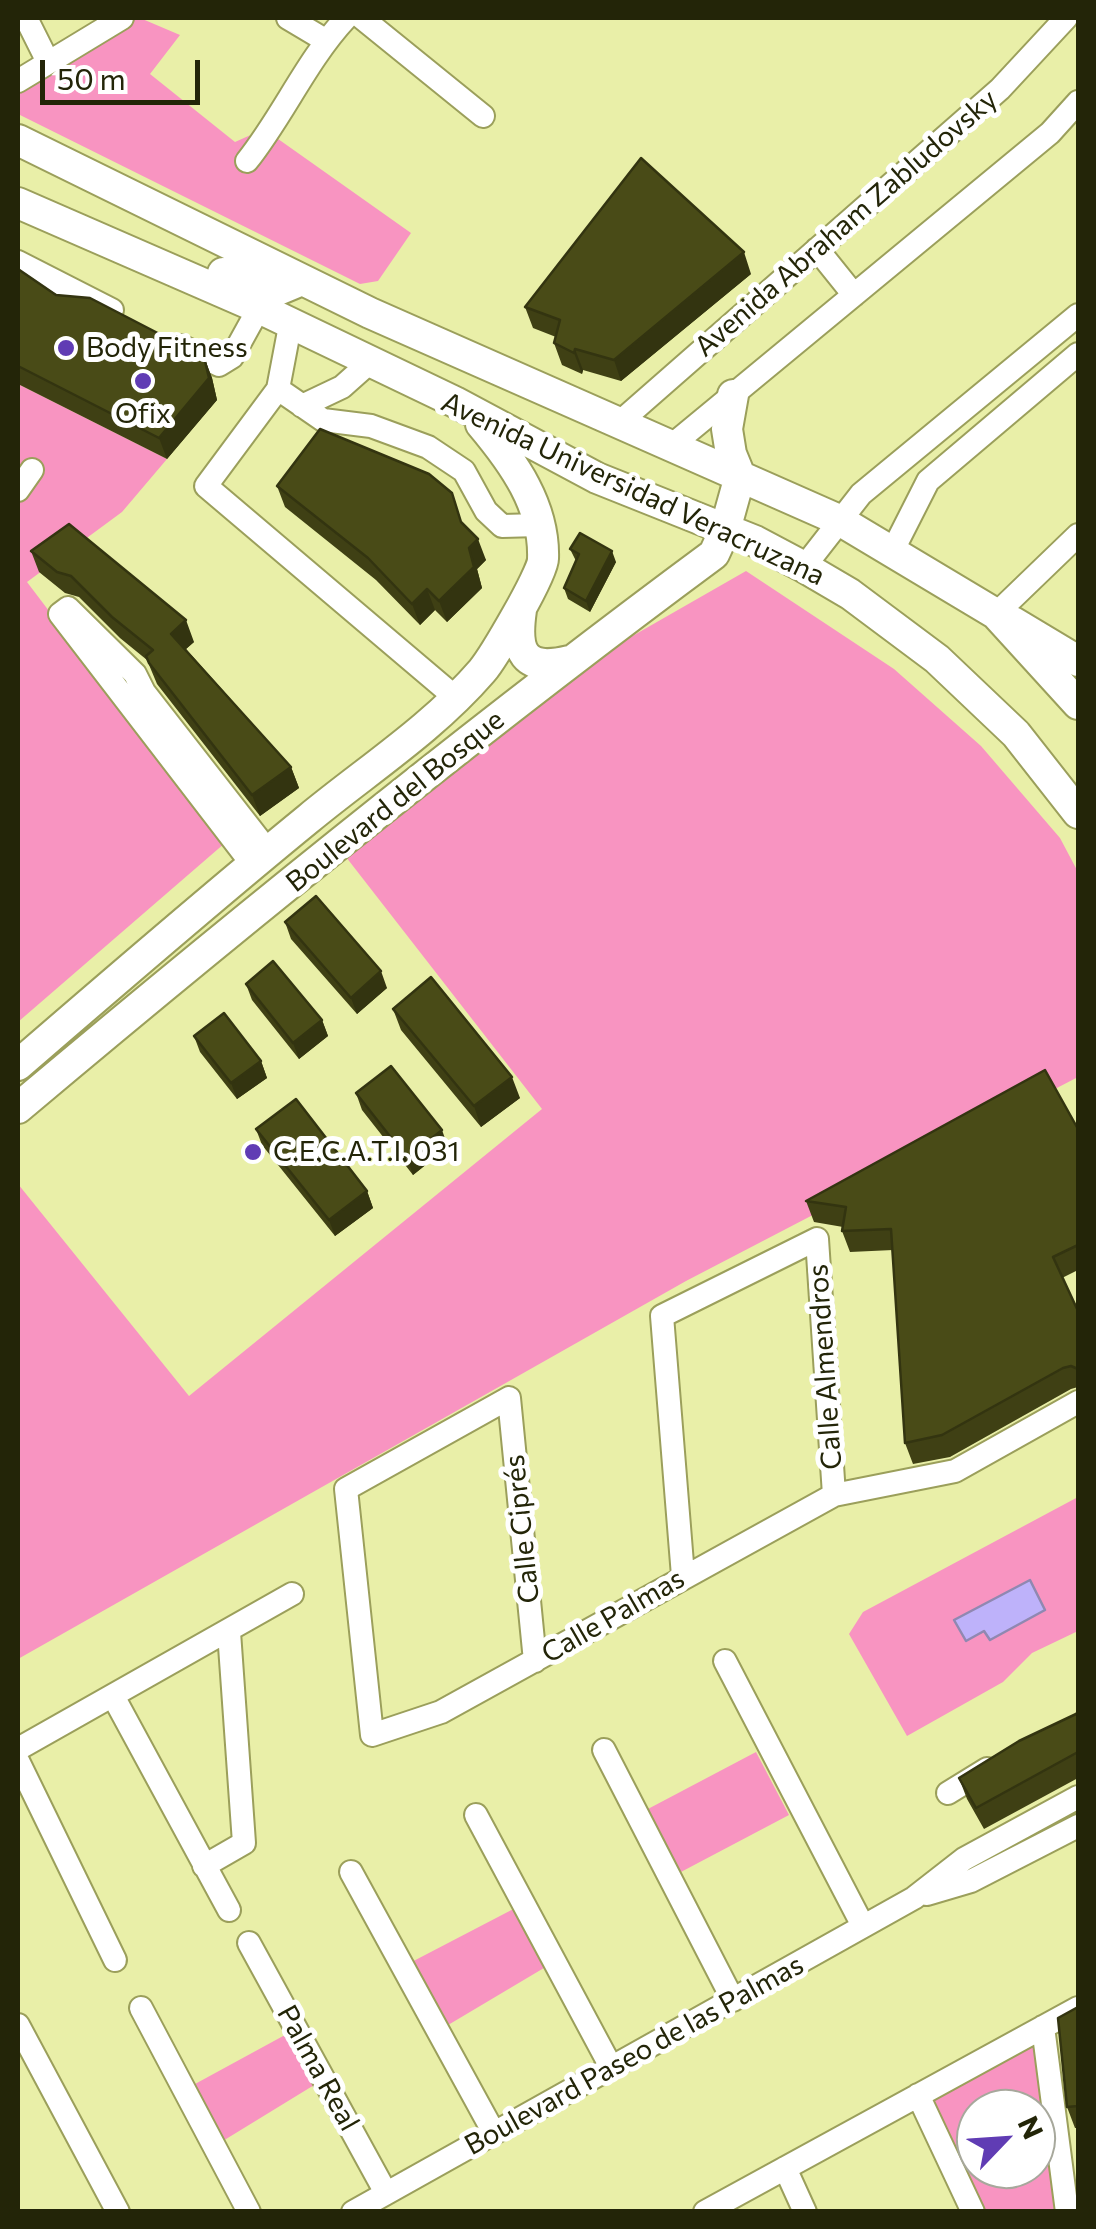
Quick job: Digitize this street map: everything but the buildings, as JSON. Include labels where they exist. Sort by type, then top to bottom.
[{"type":"main road","name":"Avenida Universidad Veracruzana","points":[[18,140],[370,313],[839,520],[996,614],[1078,704]]},
{"type":"main road","name":"Avenida Universidad Veracruzana","points":[[19,212],[106,238],[469,410],[597,478],[755,541],[804,567],[850,594],[938,658],[1016,734],[1078,813]]},
{"type":"main road","points":[[188,278],[210,268],[278,290],[302,280]]},
{"type":"main road","points":[[733,395],[727,428],[740,476]]},
{"type":"main road","name":"Boulevard del Bosque","points":[[18,1065],[260,858],[424,728],[485,668],[544,562],[539,525],[527,490],[512,460],[469,410]]},
{"type":"main road","name":"Boulevard del Bosque","points":[[18,1108],[164,984],[569,661],[714,554],[740,476]]},
{"type":"main road","points":[[520,610],[518,643],[525,656],[533,663],[548,666],[569,661]]},
{"type":"main road","points":[[996,614],[1030,630],[1078,661]]},
{"type":"street","points":[[26,18],[48,62]]},
{"type":"street","points":[[18,80],[122,18]]},
{"type":"street","points":[[288,18],[325,40]]},
{"type":"street","points":[[247,161],[325,40],[362,18],[483,116]]},
{"type":"street","name":"Avenida Abraham Zabludovsky","points":[[620,422],[1000,90],[1066,18]]},
{"type":"street","name":"Avenida Abraham Zabludovsky","points":[[672,446],[1050,133],[1078,102]]},
{"type":"street","points":[[817,249],[854,296]]},
{"type":"street","points":[[18,262],[135,322]]},
{"type":"street","points":[[169,340],[219,366],[232,357],[259,308]]},
{"type":"street","points":[[804,567],[861,494],[1078,315]]},
{"type":"street","points":[[290,326],[278,389],[206,486],[456,698]]},
{"type":"street","points":[[893,550],[928,481],[1078,354]]},
{"type":"street","points":[[302,406],[342,387],[369,363]]},
{"type":"street","points":[[278,389],[323,420],[370,426],[428,447],[464,471],[486,511],[502,526],[539,525]]},
{"type":"street","points":[[904,458],[928,481]]},
{"type":"street","points":[[18,490],[32,470]]},
{"type":"street","points":[[996,614],[1078,535]]},
{"type":"street","points":[[157,725],[136,674],[68,608],[60,614],[157,725],[260,858]]},
{"type":"street","name":"Calle Almendros","points":[[682,1576],[662,1316],[816,1239],[834,1494]]},
{"type":"street","name":"Calle Ciprés","points":[[346,1489],[509,1398],[535,1660]]},
{"type":"street","name":"Calle Palmas","points":[[346,1489],[372,1734],[441,1712],[834,1494],[954,1471],[1078,1402]]},
{"type":"street","points":[[18,1749],[292,1594]]},
{"type":"street","points":[[204,1866],[244,1843],[228,1632]]},
{"type":"street","points":[[725,1661],[864,1926]]},
{"type":"street","points":[[113,1696],[229,1910]]},
{"type":"street","points":[[604,1750],[733,2000]]},
{"type":"street","points":[[948,1794],[1005,1758]]},
{"type":"street","points":[[18,1762],[115,1960]]},
{"type":"street","name":"Boulevard Paseo de las Palmas","points":[[354,2212],[914,1898],[964,1859],[1078,1797]]},
{"type":"street","points":[[476,1816],[611,2068]]},
{"type":"street","name":"Boulevard Paseo de las Palmas","points":[[914,1898],[971,1881],[1078,1826]]},
{"type":"street","points":[[351,1872],[494,2133]]},
{"type":"street","name":"Palma Real","points":[[249,1943],[386,2194]]},
{"type":"street","points":[[141,2008],[249,2212]]},
{"type":"street","points":[[705,2212],[1078,2008]]},
{"type":"street","points":[[18,2025],[118,2212]]},
{"type":"street","points":[[1043,2027],[1067,2212]]},
{"type":"street","points":[[918,2095],[973,2212]]},
{"type":"street","points":[[785,2168],[805,2212]]},
{"type":"shaded area","points":[[114,18],[140,18],[180,35],[150,74],[235,142],[264,129],[411,233],[378,281],[360,284],[18,114],[18,71]]},
{"type":"shaded area","points":[[18,384],[167,459],[122,512],[27,582],[225,843],[18,1022]]},
{"type":"shaded area","points":[[746,571],[894,669],[981,746],[1060,838],[1078,872],[1078,1077],[686,1281],[18,1659],[18,1184],[189,1396],[542,1109],[346,857],[601,654]]},
{"type":"shaded area","points":[[1078,1497],[1078,1631],[1032,1653],[1003,1682],[907,1736],[849,1634],[863,1612]]},
{"type":"shaded area","points":[[1030,1580],[1045,1610],[990,1640],[984,1631],[966,1641],[954,1620]]},
{"type":"shaded area","points":[[756,1752],[789,1815],[679,1873],[646,1810]]},
{"type":"shaded area","points":[[523,1904],[554,1962],[438,2031],[402,1967]]},
{"type":"shaded area","points":[[1043,2027],[1051,2089],[956,2089],[956,2175],[918,2095]]},
{"type":"shaded area","points":[[296,2029],[324,2079],[213,2147],[184,2090]]},
{"type":"shaded area","points":[[1056,2127],[1067,2211],[973,2211],[963,2189],[1056,2189]]},
{"type":"place","name":"Body Fitness","points":[[66,348]]},
{"type":"place","name":"Ofix","points":[[143,381]]},
{"type":"place","name":"C.E.C.A.T.I. 031","points":[[253,1152]]}]
